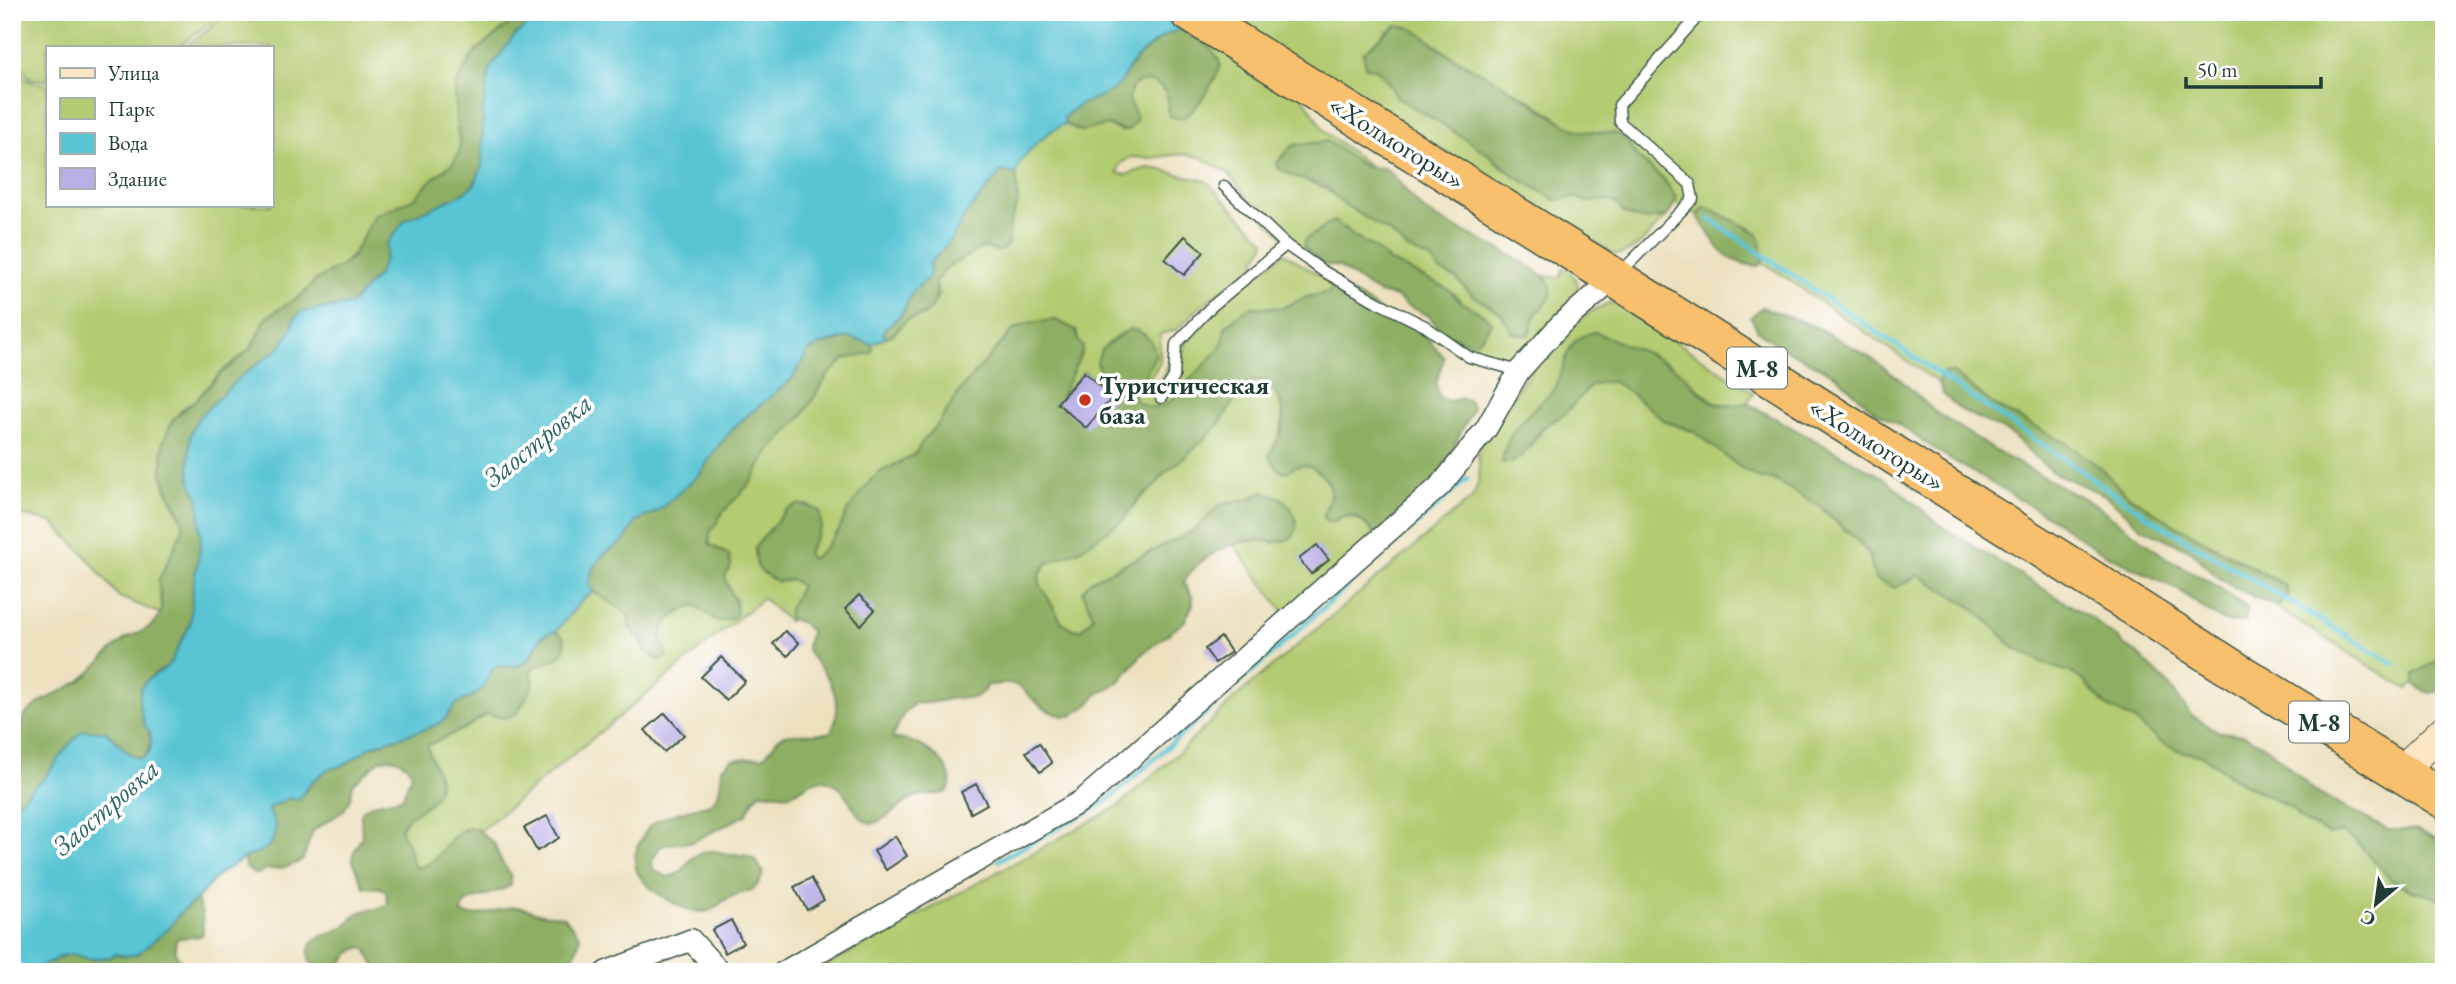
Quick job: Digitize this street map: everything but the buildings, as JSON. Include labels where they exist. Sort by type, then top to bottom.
[{"type":"highway","name":"«Холмогоры»","points":[[1189,12],[2227,666],[2444,799]]},
{"type":"street","points":[[784,972],[1083,800],[1441,485],[1486,429],[1519,371],[1561,324],[1615,278]]},
{"type":"street","points":[[2400,772],[2444,730]]},
{"type":"street","points":[[606,972],[691,940],[720,972]]},
{"type":"lane","points":[[1615,278],[1693,199],[1690,184],[1619,122],[1619,105],[1702,12]]},
{"type":"lane","points":[[1224,186],[1286,244],[1323,271],[1425,326],[1469,356],[1519,371]]},
{"type":"lane","points":[[1161,398],[1174,377],[1176,344],[1211,307],[1286,244]]},
{"type":"green space","points":[[23,12],[219,12],[208,25],[179,46],[46,46],[46,81],[30,78],[12,54],[14,26]]},
{"type":"green space","points":[[224,12],[519,12],[508,25],[475,52],[456,120],[460,145],[453,163],[431,180],[415,198],[402,204],[342,265],[316,280],[303,294],[267,317],[250,349],[220,373],[197,399],[181,410],[163,442],[162,474],[184,527],[159,580],[161,614],[119,597],[86,556],[52,522],[17,514],[12,516],[12,61],[28,81],[46,85],[46,206],[273,206],[273,46],[186,46],[211,28]]},
{"type":"green space","points":[[519,12],[545,12],[515,35],[490,69],[483,111],[482,166],[474,185],[458,196],[405,220],[387,244],[386,255],[378,275],[350,305],[322,308],[294,319],[292,329],[281,347],[240,377],[199,417],[194,426],[190,437],[189,469],[199,499],[201,545],[193,586],[190,624],[171,662],[154,674],[139,703],[149,733],[150,747],[147,753],[141,759],[131,755],[105,731],[75,738],[43,780],[21,800],[12,802],[12,751],[16,732],[25,715],[39,703],[81,680],[118,644],[148,628],[159,616],[159,580],[184,527],[162,475],[163,442],[173,419],[250,349],[267,317],[352,257],[374,216],[415,198],[431,180],[453,163],[460,145],[455,86],[475,52],[508,25]]},
{"type":"green space","points":[[871,12],[942,12],[928,17],[915,16],[903,21]]},
{"type":"green space","points":[[1196,12],[2444,12],[2444,657],[2414,674],[2414,684],[2407,689],[2280,610],[2277,607],[2288,595],[2285,585],[2165,519],[2121,490],[2108,476],[2066,443],[1995,406],[1952,372],[1943,373],[1939,383],[1763,262],[1760,243],[1750,227],[1740,226],[1705,207],[1698,215],[1675,202],[1676,198],[1664,179],[1634,154],[1623,137],[1615,133],[1576,131],[1535,103],[1447,53],[1415,30],[1387,31],[1381,40],[1371,46],[1377,70],[1397,97],[1491,156],[1498,164],[1555,200],[1576,197],[1586,202],[1606,200],[1616,203],[1624,213],[1659,219],[1668,215],[1635,247],[1620,254],[1612,253],[1273,48],[1325,132],[1373,168],[1354,161],[1331,143],[1296,144],[1286,154],[1291,175],[1326,188],[1344,204],[1390,233],[1409,250],[1430,258],[1439,270],[1456,278],[1472,295],[1501,313],[1512,332],[1529,334],[1534,316],[1549,299],[1551,292],[1545,276],[1558,278],[1563,267],[1573,276],[1579,296],[1522,360],[1512,362],[1492,359],[1473,351],[1447,334],[1469,342],[1481,338],[1490,325],[1490,319],[1461,302],[1455,294],[1386,259],[1373,247],[1354,237],[1346,228],[1317,233],[1304,247],[1322,264],[1302,252],[1263,218],[1228,173],[1200,157],[1182,154],[1151,158],[1131,157],[1120,164],[1117,173],[1126,175],[1147,168],[1206,181],[1265,241],[1254,261],[1258,263],[1205,303],[1176,330],[1160,334],[1160,362],[1145,387],[1147,393],[1159,382],[1171,359],[1178,375],[1184,346],[1219,304],[1284,253],[1335,286],[1329,292],[1304,298],[1282,308],[1259,307],[1243,311],[1226,327],[1222,345],[1182,392],[1164,406],[1149,408],[1135,400],[1133,392],[1146,373],[1122,333],[1108,343],[1100,374],[1113,397],[1057,403],[1081,354],[1076,330],[1056,320],[1027,323],[1013,330],[961,389],[914,455],[878,473],[848,511],[839,530],[822,551],[811,559],[807,553],[820,511],[807,505],[787,509],[755,547],[757,567],[784,582],[791,579],[801,586],[789,609],[788,621],[763,598],[480,831],[475,828],[463,829],[433,862],[415,868],[400,829],[412,812],[417,810],[437,772],[428,745],[467,727],[487,714],[505,718],[520,709],[534,681],[530,671],[558,658],[564,638],[556,631],[583,599],[593,592],[628,615],[631,629],[643,646],[666,650],[661,640],[663,628],[669,619],[688,607],[701,607],[717,621],[736,601],[727,587],[725,576],[731,566],[729,555],[709,544],[710,533],[723,512],[751,482],[768,452],[802,416],[828,375],[845,359],[871,353],[871,344],[894,334],[907,320],[921,316],[931,308],[938,295],[935,282],[946,268],[983,247],[997,251],[1009,236],[1010,223],[1018,203],[1018,165],[1029,150],[1056,127],[1065,124],[1081,131],[1108,125],[1122,132],[1137,118],[1128,99],[1132,88],[1135,83],[1145,80],[1164,90],[1168,99],[1167,110],[1187,115],[1216,78],[1219,59],[1205,43]]},
{"type":"green space","points":[[1396,25],[1416,31],[1452,57],[1575,129],[1618,134],[1623,137],[1636,155],[1672,191],[1676,198],[1668,215],[1648,220],[1632,217],[1624,213],[1616,203],[1606,200],[1586,202],[1576,197],[1556,200],[1516,177],[1491,156],[1397,97],[1377,70],[1366,67],[1363,53]]},
{"type":"green space","points":[[1180,29],[1209,47],[1220,64],[1205,94],[1187,115],[1181,118],[1170,116],[1165,91],[1155,83],[1139,82],[1134,85],[1128,99],[1137,118],[1130,129],[1124,131],[1108,125],[1081,131],[1065,124],[1064,118],[1078,104],[1115,88],[1138,57],[1165,35]]},
{"type":"green space","points":[[1327,141],[1365,167],[1389,171],[1429,214],[1514,257],[1543,276],[1549,283],[1551,294],[1533,319],[1529,334],[1512,332],[1501,313],[1472,295],[1456,278],[1439,270],[1430,258],[1409,250],[1390,233],[1344,204],[1326,188],[1279,168],[1277,163],[1292,146]]},
{"type":"green space","points":[[1002,171],[1016,174],[1018,203],[1010,223],[1009,241],[1004,249],[997,251],[983,247],[946,268],[935,282],[936,297],[930,310],[909,319],[886,337],[884,330],[899,317],[913,292],[927,276],[930,263]]},
{"type":"green space","points":[[1705,207],[1757,233],[1763,262],[1758,266],[1749,265],[1724,253],[1699,218],[1698,215]]},
{"type":"green space","points":[[1335,221],[1389,261],[1448,289],[1461,302],[1492,322],[1478,341],[1469,342],[1447,334],[1429,316],[1406,305],[1397,297],[1379,293],[1339,267],[1322,264],[1304,247],[1304,243],[1308,237]]},
{"type":"green space","points":[[1335,286],[1412,326],[1428,338],[1444,358],[1437,383],[1440,398],[1449,401],[1463,398],[1469,401],[1473,408],[1440,474],[1376,535],[1354,516],[1344,516],[1327,522],[1323,516],[1331,490],[1326,479],[1317,471],[1302,465],[1287,472],[1279,470],[1269,457],[1283,425],[1281,404],[1266,380],[1251,382],[1242,388],[1218,426],[1160,477],[1157,484],[1138,500],[1123,520],[1081,549],[1049,562],[1039,575],[1040,584],[1061,621],[1074,630],[1082,629],[1093,617],[1082,591],[1090,581],[1194,531],[1220,505],[1252,498],[1263,492],[1279,497],[1291,509],[1296,526],[1292,537],[1287,540],[1239,543],[1216,552],[1196,566],[1184,583],[1192,596],[1193,604],[1184,622],[1143,653],[1118,683],[1097,694],[1089,704],[1071,716],[1050,711],[1018,686],[1009,684],[988,685],[978,695],[970,698],[914,703],[903,715],[892,738],[907,740],[933,753],[946,767],[950,783],[948,791],[915,797],[884,819],[871,824],[858,814],[839,787],[824,780],[815,781],[789,794],[761,792],[746,815],[692,842],[666,844],[660,847],[652,861],[653,870],[668,877],[683,870],[693,858],[704,852],[748,856],[756,861],[763,874],[757,886],[703,912],[677,905],[658,894],[644,881],[637,871],[635,857],[650,826],[671,815],[714,801],[721,783],[722,768],[732,759],[763,757],[783,736],[831,732],[835,723],[836,698],[825,674],[807,648],[811,632],[802,623],[792,619],[788,621],[789,609],[801,586],[791,579],[778,582],[762,572],[756,561],[755,547],[787,509],[800,504],[820,511],[821,527],[807,553],[811,559],[822,551],[839,530],[847,511],[872,479],[914,455],[961,389],[1013,330],[1027,323],[1056,320],[1076,330],[1078,341],[1083,347],[1059,401],[1084,372],[1110,394],[1097,361],[1102,349],[1129,329],[1144,334],[1156,354],[1133,392],[1135,400],[1155,408],[1163,406],[1177,395],[1212,358],[1223,341],[1225,327],[1243,311],[1251,307],[1282,308],[1304,298],[1329,292]]},
{"type":"green space","points":[[1609,303],[1620,305],[1754,393],[1747,403],[1721,404],[1709,398],[1673,368],[1645,352],[1615,344],[1574,342],[1553,392],[1519,424],[1503,453],[1530,446],[1545,426],[1565,414],[1590,386],[1614,382],[1665,421],[1695,432],[1738,466],[1760,479],[1772,479],[1818,505],[1854,536],[1870,557],[1906,583],[1918,575],[1966,603],[2013,647],[2084,681],[2106,706],[2134,720],[2160,742],[2180,751],[2204,756],[2235,780],[2292,808],[2299,818],[2309,824],[2329,834],[2343,833],[2356,841],[2390,879],[2412,891],[2444,899],[2444,972],[814,972],[1117,807],[1185,747],[1237,696],[1472,498],[1479,475],[1477,451],[1518,388],[1569,329],[1588,314]]},
{"type":"green space","points":[[1762,307],[1816,327],[1868,356],[1902,381],[1934,411],[1995,451],[2096,505],[2165,557],[2214,584],[2247,608],[2245,621],[2230,623],[2216,617],[2177,589],[2102,552],[1874,411],[1837,376],[1783,348],[1758,331],[1751,317]]},
{"type":"green space","points":[[1595,332],[1669,365],[1715,403],[1747,403],[1884,478],[1944,528],[2093,619],[2118,638],[2168,684],[2190,714],[2220,732],[2245,735],[2268,748],[2317,793],[2388,830],[2417,830],[2444,842],[2444,899],[2412,891],[2390,879],[2356,841],[2343,833],[2329,834],[2309,824],[2299,818],[2292,808],[2235,779],[2204,756],[2180,751],[2160,742],[2134,720],[2106,706],[2084,681],[2013,647],[1966,603],[1918,575],[1895,588],[1875,579],[1870,557],[1861,544],[1818,505],[1772,479],[1760,479],[1738,466],[1695,432],[1665,421],[1614,382],[1590,386],[1565,414],[1544,426],[1523,455],[1513,462],[1502,463],[1511,436],[1528,414],[1554,390],[1571,347],[1584,335]]},
{"type":"green space","points":[[848,337],[871,344],[871,353],[845,359],[828,375],[802,416],[768,452],[751,482],[723,512],[710,533],[709,544],[729,555],[731,567],[725,576],[737,612],[728,620],[717,621],[695,605],[683,609],[667,621],[661,641],[667,655],[663,660],[657,659],[646,652],[631,629],[628,615],[593,592],[589,583],[595,564],[625,540],[635,522],[652,514],[700,474],[715,450],[736,425],[792,379],[808,351]]},
{"type":"green space","points":[[1952,372],[1995,406],[2066,443],[2101,468],[2121,490],[2165,519],[2285,586],[2288,595],[2277,607],[2233,587],[2215,575],[2192,551],[2142,528],[2105,495],[2052,472],[2009,433],[1959,409],[1943,394],[1939,383],[1942,373]]},
{"type":"green space","points":[[1259,380],[1266,380],[1279,399],[1283,420],[1279,435],[1298,465],[1314,468],[1329,485],[1329,501],[1325,509],[1334,522],[1352,517],[1376,535],[1286,615],[1234,545],[1254,541],[1275,543],[1291,508],[1284,500],[1263,492],[1245,500],[1227,502],[1194,531],[1113,569],[1088,606],[1093,617],[1082,629],[1074,630],[1061,621],[1040,584],[1039,575],[1049,562],[1090,543],[1216,428],[1244,387]]},
{"type":"green space","points":[[556,631],[564,638],[563,652],[530,671],[532,685],[516,714],[505,718],[487,714],[467,727],[428,745],[439,778],[437,791],[434,798],[404,822],[400,829],[416,868],[433,860],[451,839],[465,829],[475,828],[494,843],[510,874],[511,885],[465,903],[461,913],[473,915],[515,907],[564,917],[580,936],[574,955],[564,972],[381,972],[367,950],[362,947],[347,956],[336,969],[322,968],[310,962],[310,946],[318,937],[344,927],[358,913],[388,904],[386,892],[381,888],[364,887],[353,861],[353,854],[362,836],[361,814],[364,809],[373,804],[402,798],[412,773],[398,760],[380,760],[353,784],[344,810],[313,831],[303,859],[280,869],[265,869],[255,874],[245,867],[244,858],[264,850],[276,826],[268,809],[305,792],[310,783],[327,770],[346,764],[372,746],[434,726],[444,720],[456,704],[483,688],[497,665],[511,667],[528,661],[542,638]]},
{"type":"green space","points":[[2444,657],[2442,690],[2427,692],[2414,684],[2414,674]]},
{"type":"green space","points":[[197,899],[202,914],[203,933],[200,936],[179,938],[175,946],[177,955],[190,972],[31,972],[62,956],[72,954],[89,959],[111,957],[115,954],[127,956],[169,928],[181,912]]},
{"type":"water","name":"Заостровка","points":[[545,12],[871,12],[903,21],[915,16],[928,17],[942,12],[1196,12],[1185,29],[1163,37],[1141,54],[1113,90],[1070,112],[1064,118],[1065,124],[1043,138],[1028,152],[1016,174],[1002,171],[965,215],[952,239],[930,263],[929,277],[913,291],[901,315],[885,328],[883,333],[886,337],[871,344],[848,337],[808,351],[792,379],[736,425],[715,450],[700,474],[658,511],[635,522],[625,540],[603,555],[592,570],[589,583],[593,592],[583,599],[556,631],[540,638],[528,661],[517,666],[497,666],[483,688],[456,704],[444,720],[434,726],[372,746],[346,764],[327,770],[310,783],[299,800],[289,798],[268,809],[276,826],[272,843],[218,875],[169,928],[138,954],[115,954],[111,957],[89,959],[72,954],[62,956],[31,972],[12,972],[12,802],[21,800],[43,780],[82,731],[105,731],[131,755],[141,759],[149,753],[150,733],[144,724],[139,703],[141,688],[147,680],[171,662],[190,624],[193,586],[201,545],[199,500],[190,480],[189,469],[190,437],[194,426],[199,417],[240,377],[281,347],[292,329],[294,319],[301,312],[350,305],[378,275],[386,255],[387,244],[405,220],[458,196],[474,185],[482,166],[483,111],[490,69],[515,35]]},
{"type":"waterway","points":[[1710,219],[2158,523],[2394,664]]},
{"type":"waterway","points":[[999,860],[1107,801],[1467,479]]},
{"type":"place","name":"Туристическая база","points":[[1085,400]]}]
